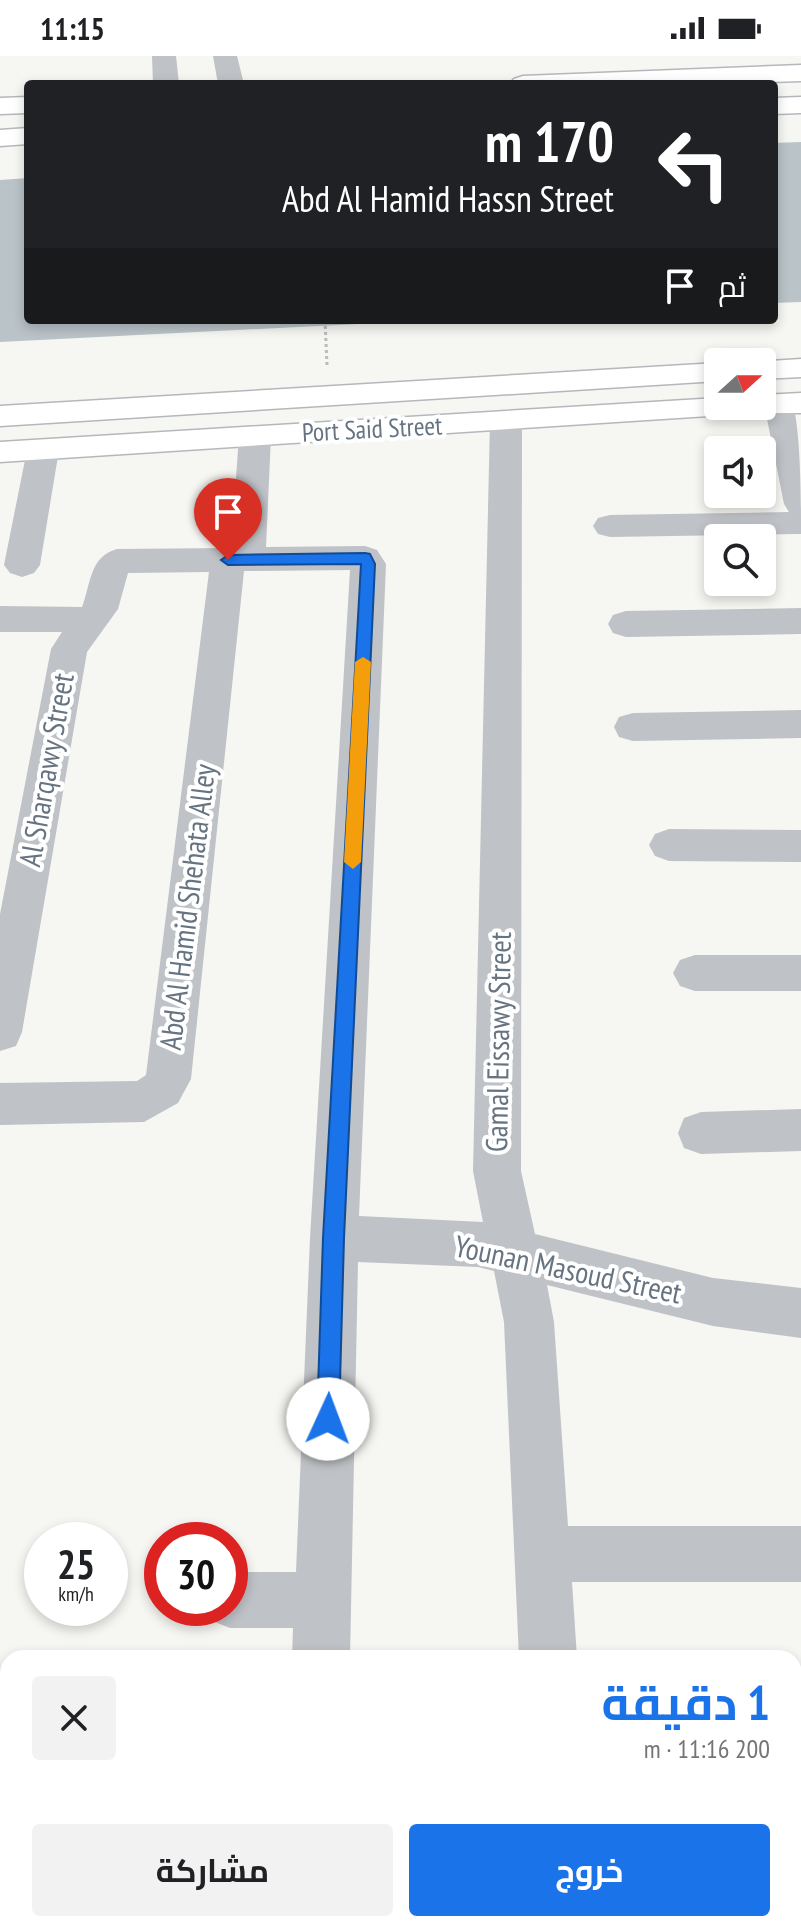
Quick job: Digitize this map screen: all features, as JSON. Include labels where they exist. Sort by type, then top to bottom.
[{"type":"main road","points":[[624,80],[801,73]]},
{"type":"main road","points":[[0,106],[24,105]]},
{"type":"main road","points":[[778,106],[801,105]]},
{"type":"main road","points":[[0,138],[24,136]]},
{"type":"main road","points":[[776,369],[801,368]]},
{"type":"main road","name":"Port Said Street","points":[[0,416],[704,373]]},
{"type":"main road","name":"Port Said Street","points":[[0,452],[704,409]]},
{"type":"street","points":[[164,56],[166,80]]},
{"type":"street","points":[[225,56],[230,80]]},
{"type":"street","points":[[781,404],[801,504]]},
{"type":"street","name":"Gamal Eissawy Street","points":[[506,421],[497,1171],[504,1217],[516,1255],[529,1322],[548,1650]]},
{"type":"street","name":"Abd Al Hamid Shehata Alley","points":[[0,1104],[144,1101],[162,1089],[168,1079],[255,436]]},
{"type":"street","points":[[22,565],[43,450]]},
{"type":"street","points":[[610,526],[801,523]]},
{"type":"street","points":[[238,560],[365,558],[368,564],[334,1238],[321,1650]]},
{"type":"street","name":"Al Sharqawy Street","points":[[0,1032],[80,634],[104,597],[114,562],[238,560]]},
{"type":"street","points":[[0,619],[80,634]]},
{"type":"street","points":[[626,624],[801,621]]},
{"type":"street","points":[[633,727],[801,724]]},
{"type":"street","points":[[669,845],[801,846]]},
{"type":"street","points":[[695,973],[801,973]]},
{"type":"street","points":[[701,1133],[801,1130]]},
{"type":"street","name":"Younan Masoud Street","points":[[334,1238],[478,1244],[713,1302],[801,1313]]},
{"type":"street","points":[[542,1554],[801,1554]]},
{"type":"street","points":[[248,1600],[323,1600]]},
{"type":"path","points":[[325,324],[326,338]]},
{"type":"shaded area","points":[[801,142],[801,302],[778,303],[778,143]]},
{"type":"shaded area","points":[[24,178],[24,324],[358,324],[0,342],[0,180]]},
{"type":"slow traffic","points":[[353,862],[363,662]]},
{"type":"route","points":[[228,560],[365,558],[368,564],[334,1238],[328,1419]]}]
